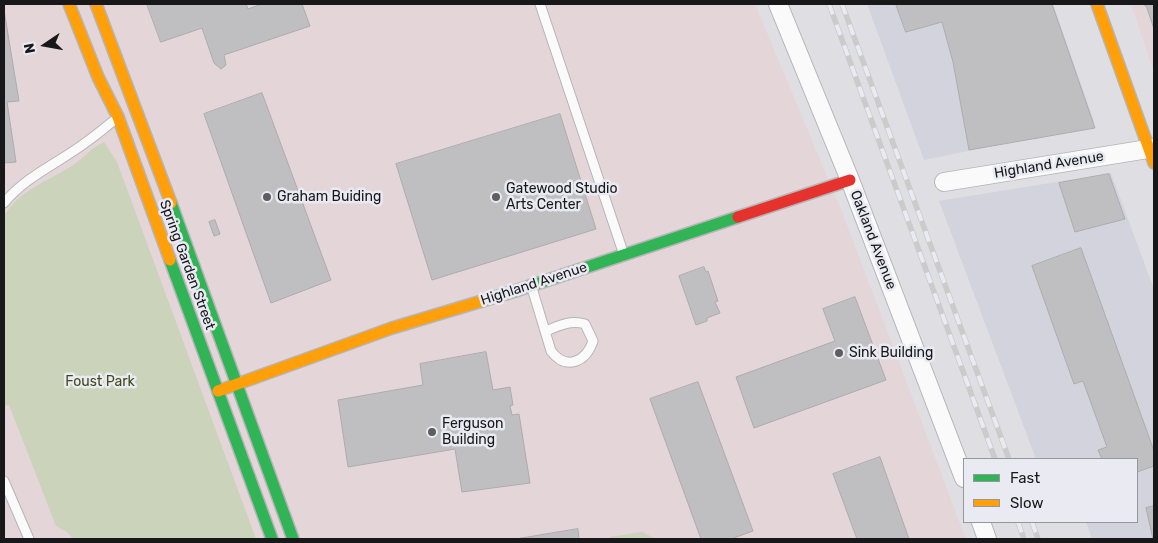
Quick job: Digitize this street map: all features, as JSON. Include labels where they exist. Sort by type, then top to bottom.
[{"type":"main road","name":"Spring Garden Street","points":[[70,4],[98,77],[118,117],[272,539]]},
{"type":"main road","name":"Spring Garden Street","points":[[96,4],[238,384],[293,539]]},
{"type":"main road","points":[[1097,4],[1153,153]]},
{"type":"main road","name":"Highland Avenue","points":[[218,391],[392,328],[532,286],[850,180]]},
{"type":"street","name":"Oakland Avenue","points":[[778,4],[850,180],[963,475]]},
{"type":"street","name":"Highland Avenue","points":[[944,182],[1153,153]]},
{"type":"street","points":[[981,523],[987,539]]},
{"type":"lane","points":[[540,4],[624,255]]},
{"type":"lane","points":[[4,203],[13,192],[44,168],[89,141],[118,117],[135,110]]},
{"type":"lane","points":[[532,286],[551,351],[556,357],[566,362],[580,361],[589,353],[594,342],[586,324],[576,322],[562,324],[546,331]]},
{"type":"lane","points":[[4,481],[29,539]]},
{"type":"shaded area","points":[[4,4],[755,4],[844,217],[966,539],[4,539]]},
{"type":"shaded area","points":[[867,4],[1053,4],[1094,121],[1091,126],[924,160]]},
{"type":"shaded area","points":[[1131,4],[1154,4],[1154,72]]},
{"type":"shaded area","points":[[1111,173],[1154,289],[1154,539],[1092,539],[1086,523],[1138,523],[1138,458],[1036,458],[939,201]]},
{"type":"green space","name":"Foust Park","points":[[104,142],[117,162],[256,539],[73,539],[67,532],[56,526],[9,405],[4,406],[4,216],[11,206],[27,192],[76,163]]},
{"type":"green space","points":[[642,532],[656,539],[610,539],[610,537]]},
{"type":"building","points":[[147,4],[246,4],[248,9],[262,4],[302,4],[310,26],[224,55],[226,65],[221,69],[214,63],[202,28],[161,42]]},
{"type":"building","points":[[896,4],[1052,4],[1095,128],[969,150],[953,62],[942,22],[906,32]]},
{"type":"building","points":[[1144,4],[1154,4],[1154,29],[1147,8]]},
{"type":"building","points":[[4,10],[19,101],[7,102],[16,162],[4,163]]},
{"type":"building","name":"Graham Buiding","points":[[262,93],[331,280],[271,303],[204,114]]},
{"type":"building","name":"Gatewood Studio Arts Center","points":[[560,114],[596,229],[432,280],[396,164]]},
{"type":"building","points":[[1109,174],[1125,219],[1075,232],[1059,183]]},
{"type":"building","points":[[215,220],[220,234],[214,236],[209,222]]},
{"type":"building","points":[[1081,248],[1154,451],[1154,466],[1138,472],[1138,458],[1102,458],[1098,450],[1107,447],[1083,381],[1074,384],[1032,266]]},
{"type":"building","points":[[704,267],[706,272],[708,271],[718,301],[715,302],[720,313],[696,325],[679,276]]},
{"type":"building","name":"Sink Building","points":[[855,297],[886,380],[754,428],[736,377],[835,341],[823,309]]},
{"type":"building","name":"Ferguson Building","points":[[486,352],[493,390],[510,387],[513,405],[510,406],[512,415],[519,414],[530,483],[462,492],[455,449],[348,467],[338,400],[423,385],[420,364]]},
{"type":"building","points":[[698,382],[753,531],[731,539],[701,539],[650,399]]},
{"type":"building","points":[[880,457],[909,539],[857,539],[833,474]]},
{"type":"building","points":[[1154,506],[1154,539],[1153,539],[1146,508]]},
{"type":"building","points":[[578,529],[579,539],[516,539]]},
{"type":"railway","points":[[829,4],[995,458]]},
{"type":"railway","points":[[842,4],[1009,458]]},
{"type":"railway","points":[[1018,523],[1024,539]]},
{"type":"railway","points":[[1032,523],[1038,539]]},
{"type":"traffic: fast","points":[[171,203],[293,539]]},
{"type":"traffic: fast","points":[[512,292],[738,217]]},
{"type":"traffic: fast","points":[[170,260],[272,539]]},
{"type":"traffic: slow","points":[[69,4],[98,77],[118,117],[170,260]]},
{"type":"traffic: slow","points":[[96,4],[171,203]]},
{"type":"traffic: slow","points":[[1097,4],[1154,163]]},
{"type":"traffic: slow","points":[[218,391],[392,328],[512,292]]},
{"type":"traffic: jam","points":[[738,217],[850,180]]},
{"type":"place","name":"Graham Buiding","points":[[267,197]]},
{"type":"place","name":"Gatewood Studio Arts Center","points":[[496,197]]},
{"type":"place","name":"Sink Building","points":[[839,353]]},
{"type":"place","name":"Ferguson Building","points":[[432,432]]}]
